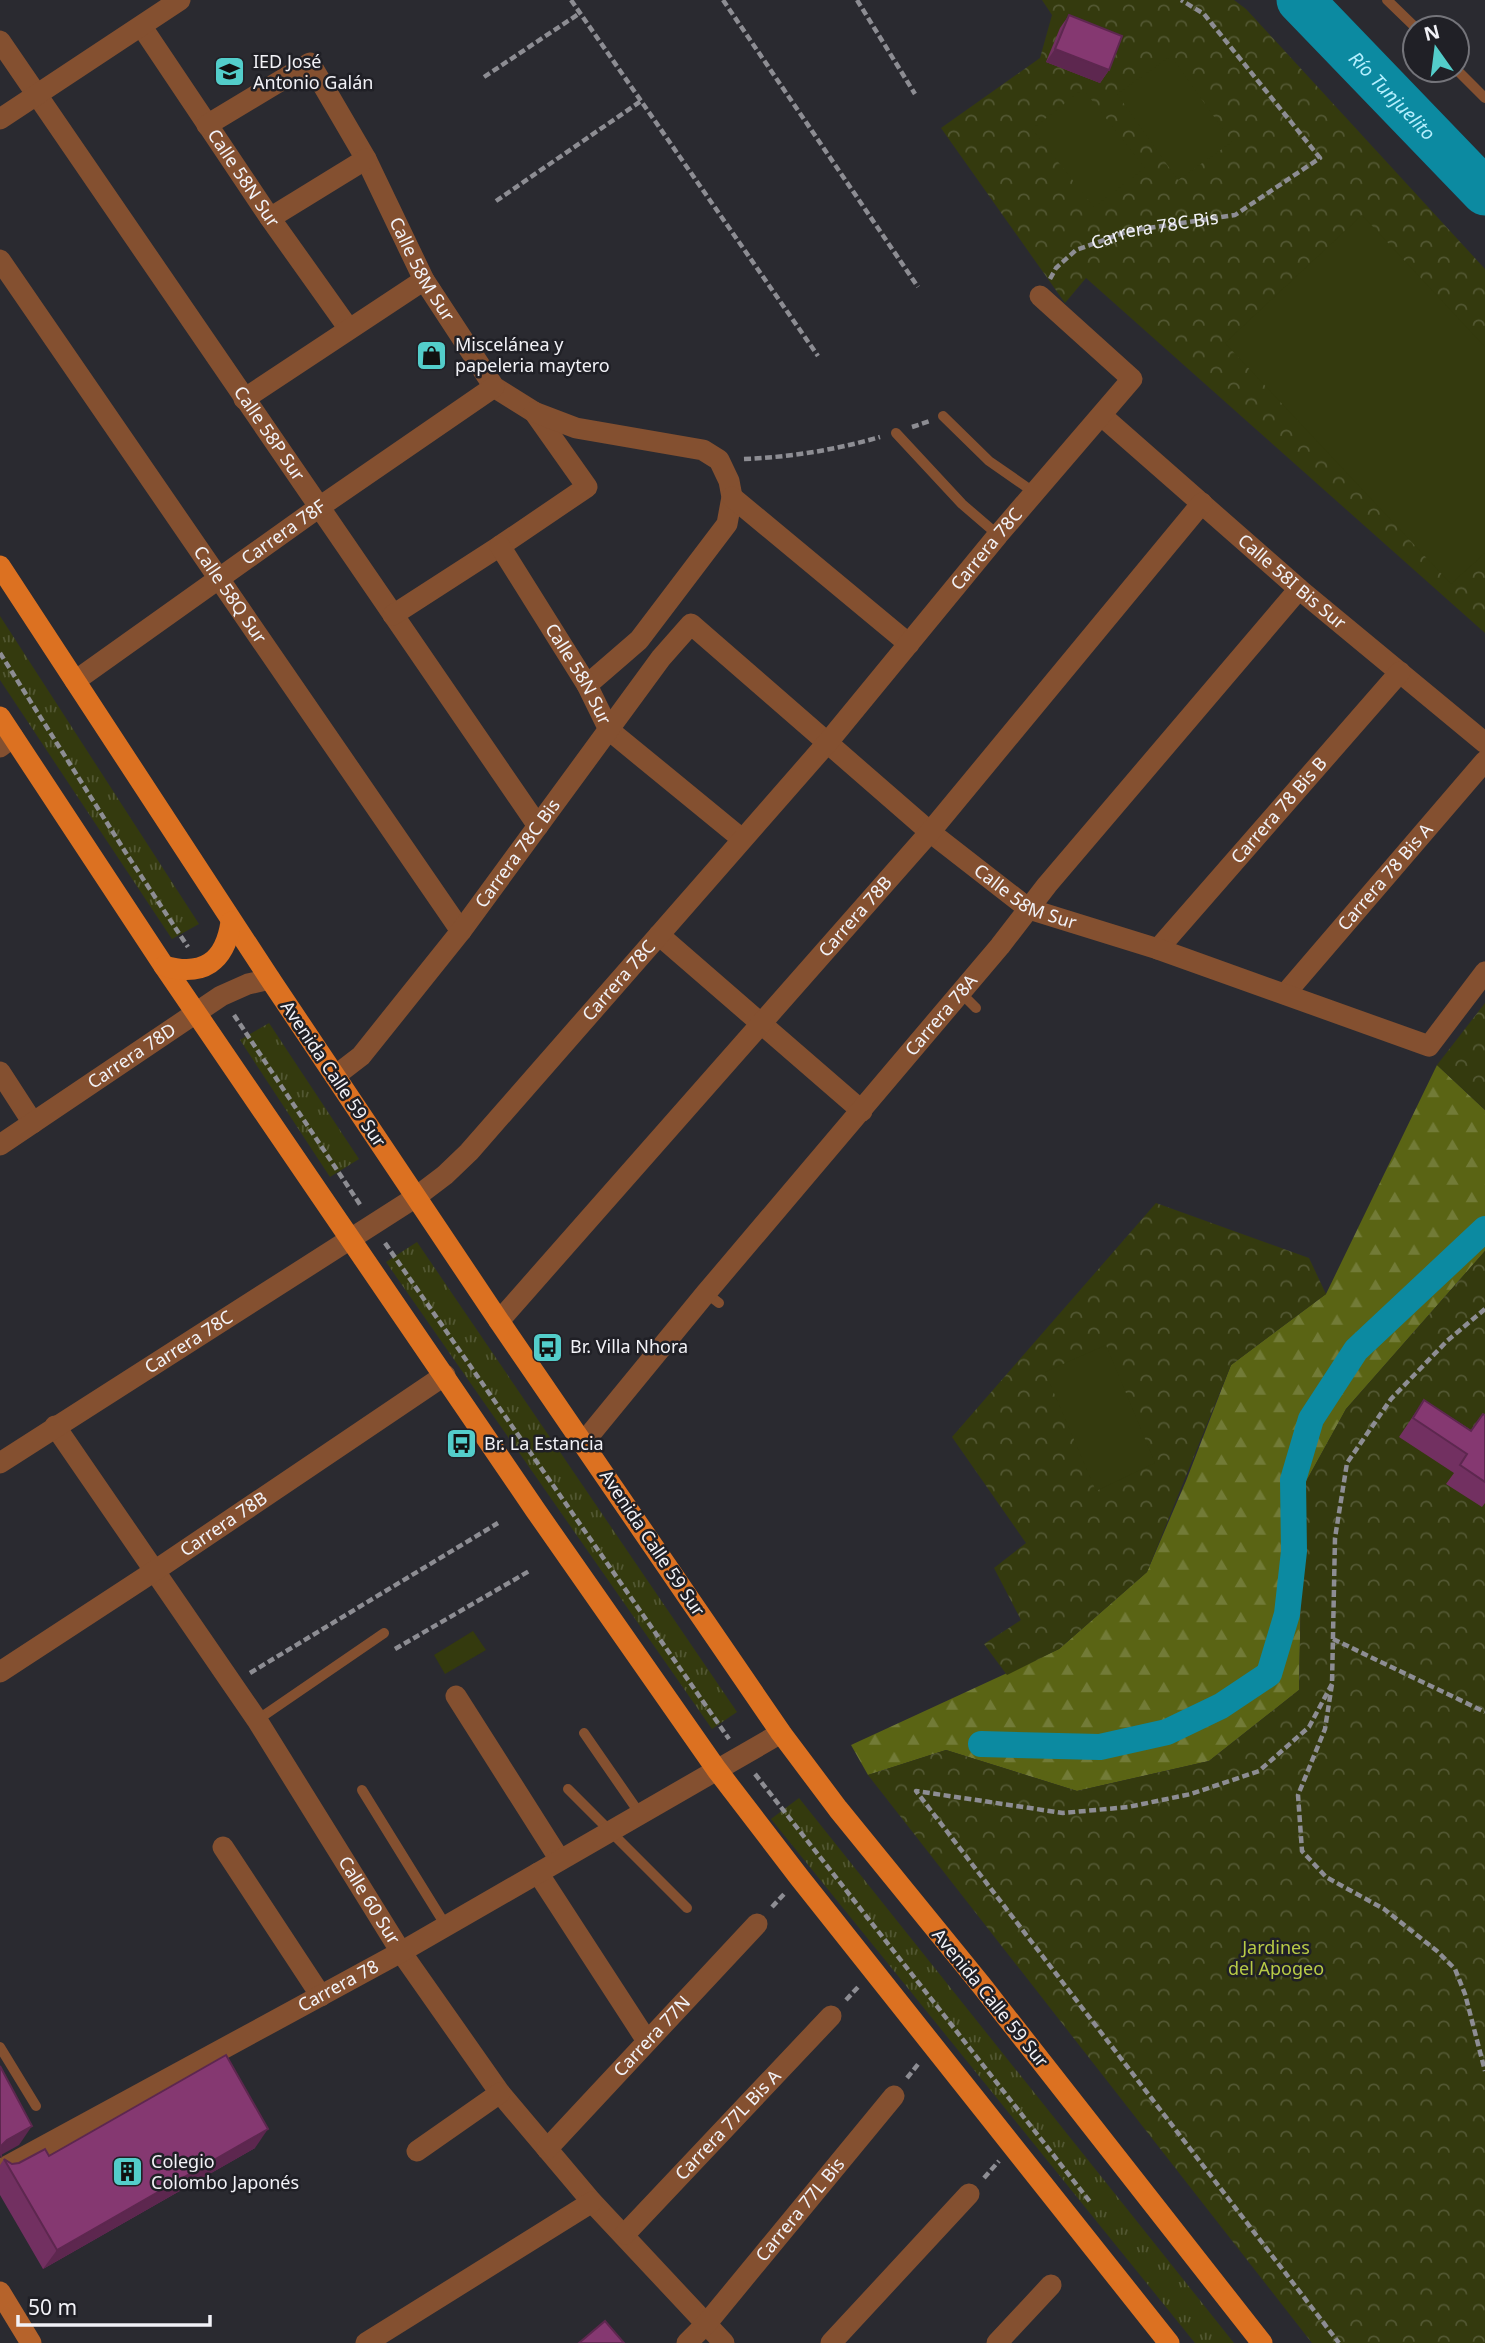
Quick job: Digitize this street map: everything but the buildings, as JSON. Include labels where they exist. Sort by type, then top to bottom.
[{"type":"main road","name":"Avenida Calle 59 Sur","points":[[0,566],[231,922],[499,1321],[781,1733],[838,1810],[982,1986],[1262,2343]]},
{"type":"main road","points":[[0,717],[6,742],[164,966],[536,1511],[717,1770],[872,1970],[1170,2343]]},
{"type":"main road","points":[[164,966],[183,971],[202,968],[218,957],[228,941],[231,922]]},
{"type":"main road","points":[[0,2292],[31,2343]]},
{"type":"street","points":[[0,119],[180,0]]},
{"type":"street","name":"Calle 58N Sur","points":[[142,27],[270,218],[349,329]]},
{"type":"street","name":"Calle 58P Sur","points":[[0,41],[538,826]]},
{"type":"street","name":"Calle 58M Sur","points":[[207,125],[310,63],[366,159],[424,280],[494,387],[534,412],[587,487],[500,546]]},
{"type":"street","points":[[270,218],[366,159]]},
{"type":"street","name":"Calle 58Q Sur","points":[[0,260],[461,931]]},
{"type":"street","points":[[244,399],[424,280]]},
{"type":"street","name":"Carrera 78C","points":[[0,1463],[416,1197],[469,1152],[828,742],[998,535],[1132,379],[1040,296]]},
{"type":"street","name":"Carrera 78F","points":[[75,681],[494,387]]},
{"type":"street","points":[[534,412],[576,428],[703,450],[719,460],[729,481],[732,497],[727,524],[639,640],[587,685]]},
{"type":"street","name":"Calle 58I Bis Sur","points":[[1102,416],[1299,589],[1485,743]]},
{"type":"street","points":[[732,497],[909,644]]},
{"type":"street","name":"Carrera 78B","points":[[499,1321],[930,832],[1202,503]]},
{"type":"street","points":[[393,615],[500,546]]},
{"type":"street","name":"Calle 58N Sur","points":[[500,546],[587,685],[609,730],[742,839]]},
{"type":"street","name":"Carrera 78A","points":[[583,1443],[713,1298],[862,1111],[968,1001],[1047,886],[1299,589]]},
{"type":"street","name":"Calle 58M Sur","points":[[691,624],[930,832],[1029,909],[1158,949],[1429,1046],[1485,972]]},
{"type":"street","name":"Carrera 78C Bis","points":[[335,1076],[360,1056],[461,931],[661,658],[691,624]]},
{"type":"street","points":[[639,640],[661,658]]},
{"type":"street","name":"Carrera 78 Bis B","points":[[1158,949],[1399,672]]},
{"type":"street","name":"Carrera 78 Bis A","points":[[1285,994],[1485,761]]},
{"type":"street","points":[[659,935],[862,1111]]},
{"type":"street","name":"Carrera 78D","points":[[0,1145],[221,996],[248,984],[270,979]]},
{"type":"street","points":[[0,1072],[33,1123]]},
{"type":"street","name":"Carrera 78B","points":[[0,1672],[445,1375]]},
{"type":"street","name":"Calle 60 Sur","points":[[55,1426],[153,1572],[264,1715],[401,1952],[500,2093],[592,2202],[625,2234],[724,2343]]},
{"type":"street","points":[[456,1696],[560,1860]]},
{"type":"street","name":"Carrera 78","points":[[0,2170],[401,1952],[781,1733]]},
{"type":"street","points":[[223,1847],[321,1996]]},
{"type":"street","points":[[538,1874],[647,2041]]},
{"type":"street","name":"Carrera 77N","points":[[547,2148],[757,1924]]},
{"type":"street","name":"Carrera 77L Bis A","points":[[625,2234],[831,2016]]},
{"type":"street","points":[[417,2151],[500,2093]]},
{"type":"street","name":"Carrera 77L Bis","points":[[687,2343],[707,2323],[894,2096]]},
{"type":"street","points":[[831,2343],[969,2194]]},
{"type":"street","points":[[366,2343],[592,2202]]},
{"type":"street","points":[[997,2343],[1051,2285]]},
{"type":"lane","points":[[1387,0],[1402,14]]},
{"type":"lane","points":[[1471,84],[1485,98]]},
{"type":"lane","points":[[943,416],[989,461],[1035,492]]},
{"type":"lane","points":[[896,433],[962,504],[998,535]]},
{"type":"lane","points":[[264,1715],[384,1633]]},
{"type":"lane","points":[[584,1733],[640,1814]]},
{"type":"lane","points":[[568,1789],[687,1908]]},
{"type":"lane","points":[[362,1790],[446,1926]]},
{"type":"lane","points":[[0,2047],[36,2106]]},
{"type":"lane","points":[[0,2077],[13,2069]]},
{"type":"path","points":[[571,0],[818,356]]},
{"type":"path","points":[[723,0],[918,287]]},
{"type":"path","points":[[857,0],[915,94]]},
{"type":"path","name":"Carrera 78C Bis","points":[[1040,296],[1056,268],[1076,250],[1129,231],[1235,215],[1320,158],[1205,14],[1181,0]]},
{"type":"path","points":[[484,77],[580,13]]},
{"type":"path","points":[[496,201],[641,101]]},
{"type":"path","points":[[719,460],[794,457],[849,446],[943,416]]},
{"type":"path","points":[[0,653],[185,943]]},
{"type":"path","points":[[231,1010],[339,1173]]},
{"type":"path","points":[[388,1247],[741,1756],[1092,2204]]},
{"type":"path","points":[[1485,1308],[1447,1341],[1391,1399],[1347,1463],[1335,1538],[1332,1684],[1325,1729],[1298,1795],[1302,1851],[1326,1877],[1384,1909],[1437,1951],[1455,1969],[1465,1994],[1485,2071]]},
{"type":"path","points":[[264,1715],[249,1674],[498,1523]]},
{"type":"path","points":[[1333,1639],[1485,1712]]},
{"type":"path","points":[[1332,1684],[1309,1727],[1259,1771],[1191,1794],[1128,1807],[1063,1813],[916,1791],[1339,2343]]},
{"type":"path","points":[[757,1924],[799,1877]]},
{"type":"path","points":[[831,2016],[872,1970]]},
{"type":"path","points":[[894,2096],[933,2046]]},
{"type":"path","points":[[969,2194],[1013,2146]]},
{"type":"green space","points":[[1042,0],[1234,0],[1246,9],[1485,269],[1485,633],[1086,278],[1065,303],[941,128],[1040,58],[1052,15]]},
{"type":"green space","points":[[1171,56],[1232,142],[1178,180],[1117,94]]},
{"type":"green space","points":[[1083,89],[1145,168],[1094,207],[1032,129]]},
{"type":"green space","points":[[1362,215],[1485,347],[1485,553],[1451,584],[1225,343]]},
{"type":"green space","points":[[0,616],[199,924],[172,939],[0,680]]},
{"type":"green space","points":[[1485,1003],[1485,1110],[1437,1065]]},
{"type":"green space","points":[[269,1023],[359,1159],[330,1177],[240,1040]]},
{"type":"green space","points":[[1437,1065],[1485,1110],[1485,1251],[1346,1409],[1303,1487],[1299,1690],[1209,1761],[1077,1791],[946,1750],[868,1775],[851,1745],[1059,1649],[1147,1572],[1231,1365],[1326,1294]]},
{"type":"green space","points":[[1156,1203],[1309,1258],[1326,1294],[1231,1365],[1147,1572],[1059,1649],[1007,1675],[984,1644],[1021,1620],[994,1568],[1026,1543],[952,1437]]},
{"type":"green space","points":[[417,1242],[737,1712],[712,1729],[386,1262]]},
{"type":"green space","name":"Jardines del Apogeo","points":[[1485,1251],[1485,2343],[1312,2343],[868,1775],[946,1750],[1077,1791],[1209,1761],[1299,1690],[1303,1487],[1346,1409]]},
{"type":"green space","points":[[1106,1345],[1155,1463],[1096,1491],[1045,1372]]},
{"type":"green space","points":[[473,1631],[486,1650],[445,1674],[434,1655]]},
{"type":"green space","points":[[799,1798],[1234,2343],[1195,2343],[771,1819]]},
{"type":"waterway","name":"Río Tunjuelito","points":[[1300,0],[1485,192]]},
{"type":"waterway","points":[[981,1744],[1100,1747],[1167,1732],[1221,1706],[1269,1674],[1287,1614],[1294,1551],[1293,1480],[1311,1419],[1356,1350],[1485,1229]]},
{"type":"place","name":"IED José Antonio Galán","points":[[230,72]]},
{"type":"place","name":"Miscelánea y papeleria maytero","points":[[432,355]]},
{"type":"place","name":"Br. Villa Nhora","points":[[547,1347]]},
{"type":"place","name":"Br. La Estancia","points":[[461,1444]]},
{"type":"place","name":"Colegio Colombo Japonés","points":[[128,2172]]}]
